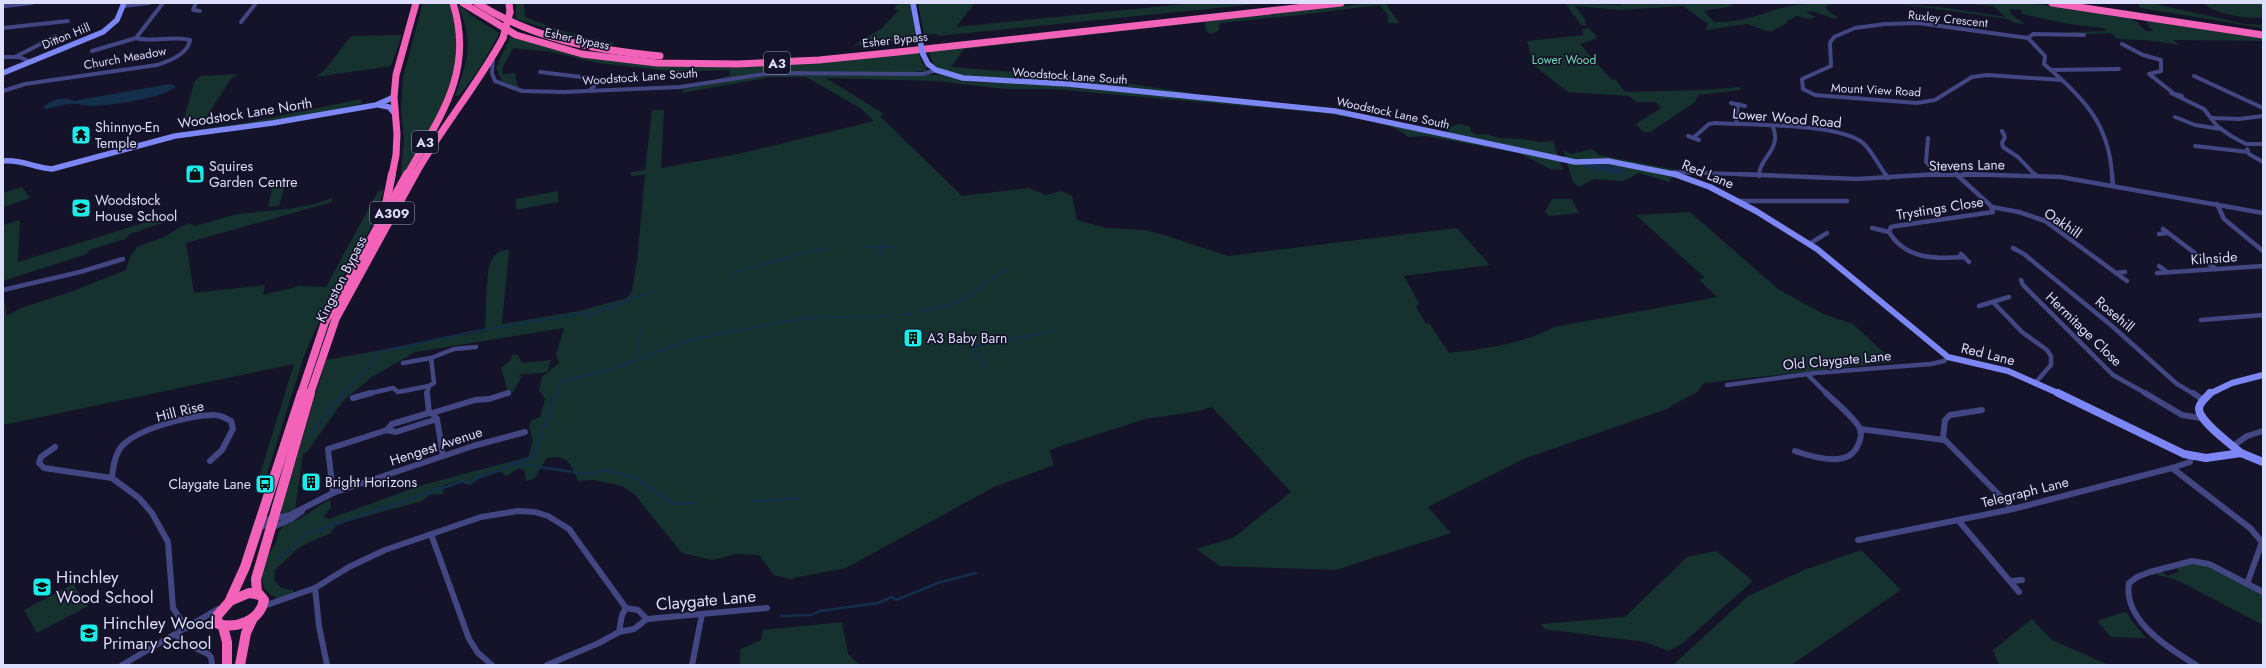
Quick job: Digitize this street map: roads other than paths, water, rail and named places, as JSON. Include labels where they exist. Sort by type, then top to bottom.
[{"type":"highway","name":"A309","points":[[382,218],[394,172],[397,134],[394,96],[396,75],[416,3]]},
{"type":"highway","name":"A3","points":[[382,218],[448,102],[457,80],[462,50],[461,29],[453,3]]},
{"type":"highway","name":"Esher Bypass","points":[[463,3],[479,16],[506,30],[542,43],[573,51],[636,61],[717,64],[822,60],[1341,3]]},
{"type":"highway","name":"Esher Bypass","points":[[477,3],[515,25],[563,41],[637,54],[714,59],[827,54],[1301,3]]},
{"type":"highway","name":"Kingston Bypass","points":[[257,593],[256,579],[308,400],[336,318],[432,144],[493,56],[503,38],[510,12],[510,3]]},
{"type":"highway","points":[[2052,3],[2263,36]]},
{"type":"highway","points":[[2082,3],[2263,32]]},
{"type":"highway","name":"Kingston Bypass","points":[[230,600],[236,591],[248,558],[312,356],[325,322],[382,218]]},
{"type":"highway","points":[[228,665],[227,642],[217,616],[221,608],[230,600],[241,595],[257,593],[263,596],[264,606],[253,618],[246,633],[240,665]]},
{"type":"highway","points":[[221,625],[236,627],[253,618]]},
{"type":"street","points":[[3,13],[6,5],[32,3]]},
{"type":"street","points":[[123,4],[149,3]]},
{"type":"street","name":"Church Meadow","points":[[3,91],[25,84],[164,64],[172,61],[191,42],[186,39],[148,40],[136,38],[163,3]]},
{"type":"street","points":[[196,3],[193,10],[200,11]]},
{"type":"street","points":[[241,22],[256,3]]},
{"type":"street","points":[[913,3],[923,54],[928,64],[936,70]]},
{"type":"street","name":"Ditton Hill","points":[[3,73],[103,32],[116,20],[123,4]]},
{"type":"street","points":[[3,28],[68,21]]},
{"type":"street","name":"Ruxley Crescent","points":[[1815,74],[1831,66],[1830,43],[1834,38],[1843,33],[1868,26],[1918,23],[2028,38]]},
{"type":"street","points":[[2084,35],[2033,34],[2028,38],[2045,56],[2044,64],[2084,101],[2104,134],[2109,147],[2113,185]]},
{"type":"street","points":[[14,57],[56,36]]},
{"type":"street","points":[[92,51],[104,50],[136,38]]},
{"type":"street","points":[[2122,44],[2143,55],[2161,60],[2161,71],[2149,74],[2172,92],[2171,94],[2204,109],[2210,118],[2221,129],[2246,144],[2263,144]]},
{"type":"street","name":"Woodstock Lane South","points":[[493,56],[492,73],[495,81],[512,89],[526,92],[589,92],[691,86],[770,73],[923,74],[936,70],[952,76],[974,80],[1074,85],[1342,112],[1575,162],[1608,161],[1668,172]]},
{"type":"street","points":[[3,57],[14,57],[31,62]]},
{"type":"street","points":[[2051,70],[2119,69]]},
{"type":"street","points":[[540,72],[598,79],[589,92]]},
{"type":"street","name":"Mount View Road","points":[[1815,74],[1802,79],[1801,84],[1803,89],[1815,95],[1902,103],[1929,103],[1972,77],[1986,75],[2062,80]]},
{"type":"street","points":[[2194,76],[2263,108]]},
{"type":"street","name":"Woodstock Lane North","points":[[3,161],[20,160],[35,168],[52,169],[175,136],[265,125],[376,105],[390,100],[394,96]]},
{"type":"street","points":[[1731,103],[1745,106]]},
{"type":"street","points":[[1738,104],[1738,124]]},
{"type":"street","points":[[376,105],[389,108],[395,114]]},
{"type":"street","points":[[2210,118],[2239,119],[2263,116]]},
{"type":"street","points":[[2176,117],[2195,125],[2221,129]]},
{"type":"street","name":"Lower Wood Road","points":[[1699,140],[1690,137],[1708,124],[1738,124],[1819,129],[1855,137],[1863,143],[1888,178]]},
{"type":"street","points":[[1759,176],[1759,170],[1772,150],[1775,131],[1773,126]]},
{"type":"street","points":[[2002,131],[2005,137],[2002,143],[2003,147],[2018,156],[2036,176]]},
{"type":"street","points":[[1928,138],[1926,162],[1938,175]]},
{"type":"street","points":[[2246,144],[2248,152]]},
{"type":"street","points":[[2195,146],[2248,152],[2263,162]]},
{"type":"street","name":"Red Lane","points":[[1668,172],[1689,175],[1738,201],[1809,244],[1948,357],[1998,367],[2036,382],[2174,450],[2191,456],[2206,458],[2241,453]]},
{"type":"street","name":"Stevens Lane","points":[[1689,175],[1888,178],[1956,174],[2073,178],[2263,213]]},
{"type":"street","name":"Trystings Close","points":[[1889,232],[1891,227],[1896,226],[1993,212],[1991,206],[1956,174]]},
{"type":"street","name":"Red Lane","points":[[1738,201],[1847,202]]},
{"type":"street","points":[[2217,204],[2224,219],[2263,251]]},
{"type":"street","name":"Oakhill","points":[[1991,206],[2019,212],[2045,222],[2127,282]]},
{"type":"street","name":"Trystings Close","points":[[1872,228],[1889,232],[1909,251],[1922,260],[1935,260],[1963,256],[1969,262]]},
{"type":"street","points":[[2163,229],[2216,269]]},
{"type":"street","points":[[1809,244],[1826,233]]},
{"type":"street","points":[[2159,234],[2168,233]]},
{"type":"street","name":"Rosehill","points":[[2013,248],[2024,254],[2112,326],[2177,384],[2202,399]]},
{"type":"street","points":[[3,290],[80,272],[123,259]]},
{"type":"street","points":[[2158,266],[2167,272]]},
{"type":"street","name":"Kilnside","points":[[2156,273],[2263,266]]},
{"type":"street","points":[[2116,274],[2125,272]]},
{"type":"street","name":"Hermitage Close","points":[[2021,280],[2028,290],[2113,376],[2182,415],[2201,418]]},
{"type":"street","points":[[1979,306],[2009,297]]},
{"type":"street","points":[[1993,302],[2017,328],[2047,350],[2051,356],[2051,365],[2036,382]]},
{"type":"street","points":[[2201,320],[2263,315]]},
{"type":"street","points":[[403,363],[430,358],[454,349],[476,347]]},
{"type":"street","name":"Old Claygate Lane","points":[[1727,385],[1807,374],[1931,364],[1944,361],[1948,357]]},
{"type":"street","points":[[353,398],[367,391],[393,388],[398,392],[405,392],[429,386],[434,383],[430,358]]},
{"type":"street","points":[[1807,374],[1860,430],[1944,440]]},
{"type":"street","points":[[2263,375],[2236,381],[2202,399],[2198,410],[2201,418],[2215,433],[2241,453],[2263,462]]},
{"type":"street","points":[[429,386],[427,392],[431,413],[437,419],[444,456]]},
{"type":"street","points":[[333,493],[333,471],[329,464],[328,448],[387,430],[392,424],[475,400],[490,399],[509,393]]},
{"type":"street","points":[[1982,410],[1950,415],[1945,420],[1942,430],[1944,440],[2013,509]]},
{"type":"street","name":"Hill Rise","points":[[112,478],[116,455],[124,444],[136,436],[200,417],[223,416],[231,420],[233,429],[222,450],[210,461]]},
{"type":"street","points":[[387,430],[390,432],[396,432],[437,419]]},
{"type":"street","points":[[1795,451],[1809,457],[1824,459],[1847,457],[1859,447],[1860,430]]},
{"type":"street","points":[[2233,446],[2251,434],[2263,431]]},
{"type":"street","name":"Hengest Avenue","points":[[310,504],[333,493],[444,456],[524,432]]},
{"type":"street","points":[[55,446],[41,457],[39,463],[44,468],[112,478],[139,498],[152,513],[168,542],[173,608],[188,628]]},
{"type":"street","name":"Telegraph Lane","points":[[1858,540],[2013,509],[2172,468],[2190,462],[2191,456]]},
{"type":"street","points":[[2172,468],[2250,528],[2262,542],[2246,584]]},
{"type":"street","points":[[248,558],[257,544],[264,522],[273,523],[298,516],[310,504]]},
{"type":"street","points":[[273,523],[310,504]]},
{"type":"street","points":[[264,606],[286,600],[315,588],[367,558],[431,534],[492,515],[518,511],[535,512],[548,516],[569,529],[626,608],[619,632]]},
{"type":"street","points":[[1958,520],[2019,592]]},
{"type":"street","points":[[431,534],[469,639],[478,653],[492,665]]},
{"type":"street","points":[[2196,665],[2174,652],[2147,628],[2131,604],[2127,595],[2129,583],[2137,577],[2150,572],[2192,561],[2208,564],[2263,592]]},
{"type":"street","points":[[2011,582],[2022,580]]},
{"type":"street","points":[[315,588],[319,626],[327,665]]},
{"type":"street","points":[[122,665],[221,608]]},
{"type":"street","name":"Claygate Lane","points":[[626,608],[637,609],[642,612],[647,619]]},
{"type":"street","name":"Claygate Lane","points":[[546,665],[599,643],[619,632],[625,632],[639,626],[647,619],[767,608]]},
{"type":"street","points":[[692,665],[702,614]]},
{"type":"street","points":[[188,628],[221,625]]},
{"type":"street","points":[[176,634],[180,640],[211,657],[212,665]]},
{"type":"water","points":[[169,84],[177,86],[170,91],[148,98],[123,103],[88,106],[66,104],[45,109],[43,107],[50,102],[61,99],[74,101]]},
{"type":"water","points":[[1582,164],[1604,164],[1623,168],[1625,172],[1621,175],[1583,167]]},
{"type":"waterway","points":[[880,245],[882,247]]},
{"type":"waterway","points":[[862,247],[882,247]]},
{"type":"waterway","points":[[882,247],[880,251],[882,258]]},
{"type":"waterway","points":[[882,247],[894,247]]},
{"type":"waterway","points":[[732,273],[807,252],[828,249]]},
{"type":"waterway","points":[[919,312],[952,304],[971,295],[983,284],[1006,270]]},
{"type":"waterway","points":[[589,320],[589,315],[651,292]]},
{"type":"waterway","points":[[344,393],[362,375],[378,352],[481,330],[589,312]]},
{"type":"waterway","points":[[902,315],[910,314]]},
{"type":"waterway","points":[[556,394],[561,382],[615,368],[684,342],[713,335],[806,318],[891,316]]},
{"type":"waterway","points":[[640,355],[638,341],[642,327]]},
{"type":"waterway","points":[[985,365],[973,353],[972,346],[1056,331]]},
{"type":"waterway","points":[[308,437],[344,393]]},
{"type":"waterway","points":[[514,463],[532,458],[557,393]]},
{"type":"waterway","points":[[278,559],[307,534],[463,481],[470,484],[481,477],[509,467],[513,463],[586,474],[606,470],[637,479],[673,504],[695,503]]},
{"type":"waterway","points":[[754,501],[801,498]]},
{"type":"waterway","points":[[781,616],[812,615],[820,611],[878,603],[892,597],[896,600],[938,583],[976,573]]},
{"type":"place","name":"Shinnyo-En Temple","points":[[81,135]]},
{"type":"place","name":"Squires Garden Centre","points":[[195,174]]},
{"type":"place","name":"Woodstock House School","points":[[81,208]]},
{"type":"place","name":"A3 Baby Barn","points":[[913,338]]},
{"type":"place","name":"Bright Horizons","points":[[311,482]]},
{"type":"place","name":"Claygate Lane","points":[[265,484]]},
{"type":"place","name":"Hinchley Wood School","points":[[42,587]]},
{"type":"place","name":"Hinchley Wood Primary School","points":[[89,633]]},
{"type":"park label","name":"Lower Wood","points":[[1564,60]]}]
